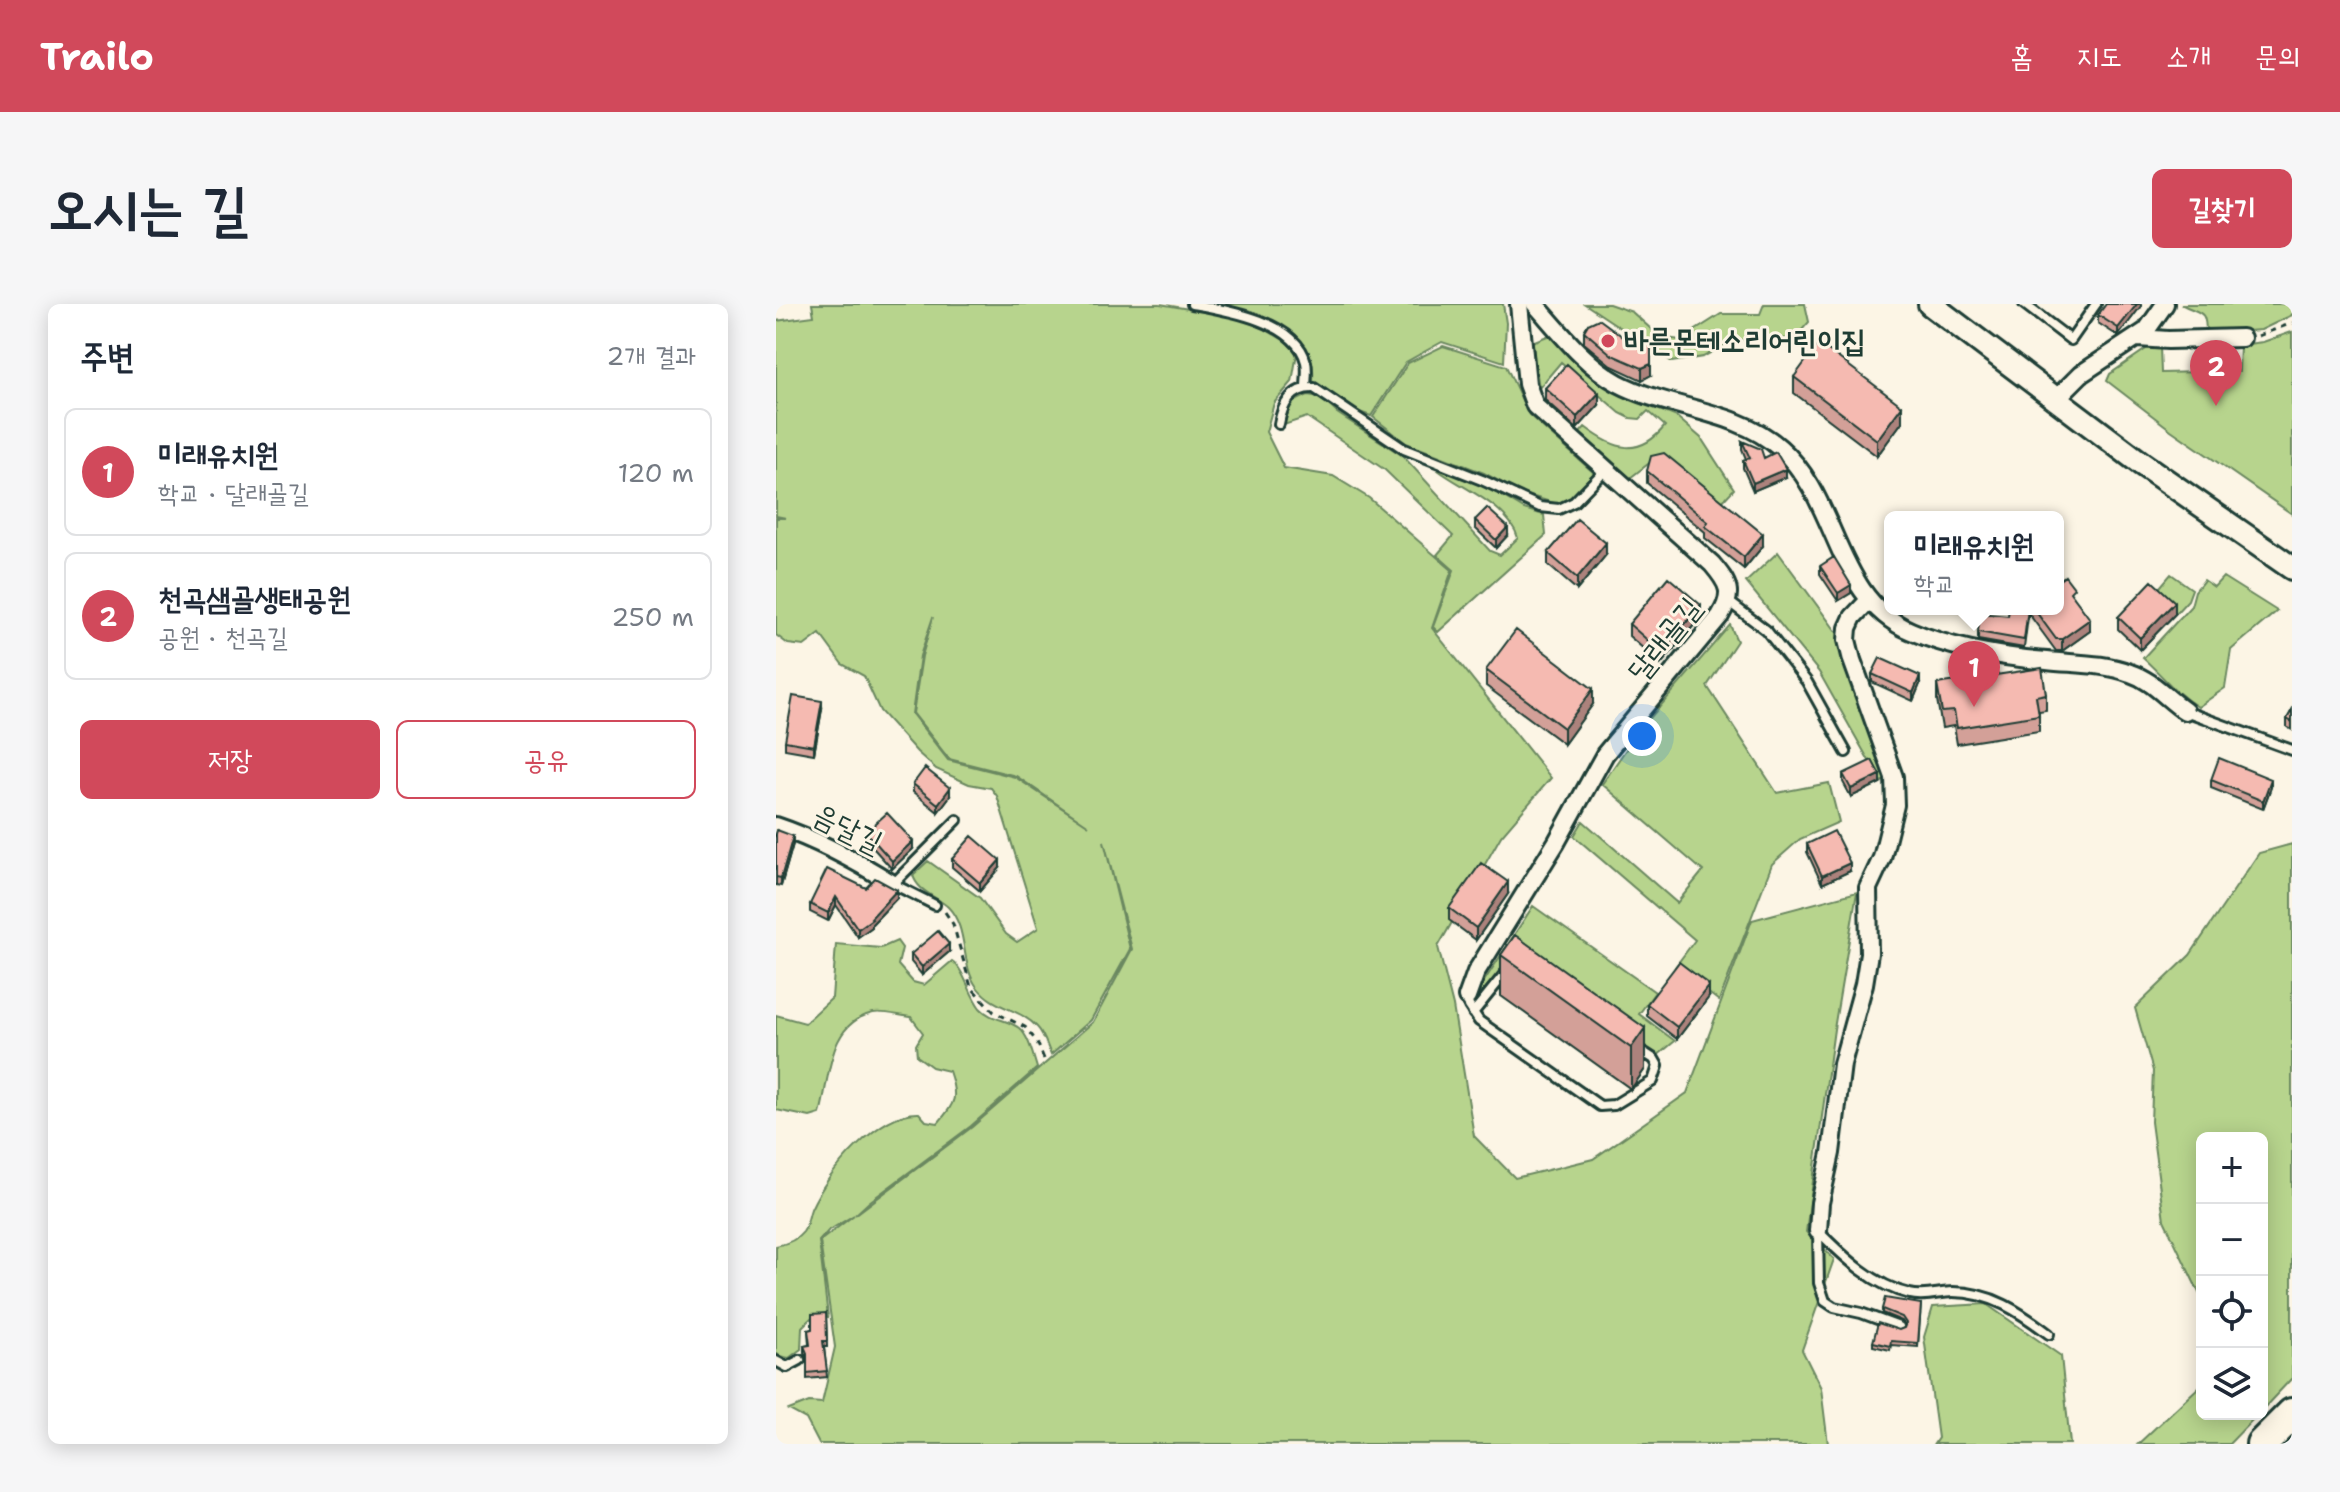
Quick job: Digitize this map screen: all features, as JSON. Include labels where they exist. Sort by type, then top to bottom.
[{"type":"highway","points":[[2262,1444],[2292,1414]]},
{"type":"street","name":"달래골길","points":[[1467,997],[1476,972],[1556,843],[1605,754],[1729,602],[1729,589],[1712,564],[1542,414],[1530,396],[1519,304]]},
{"type":"street","points":[[1535,304],[1586,359],[1618,383],[1742,425],[1779,446],[1810,482],[1852,576],[1869,600],[1884,613]]},
{"type":"street","points":[[1930,304],[2142,464],[2292,568]]},
{"type":"street","points":[[2056,399],[2087,369],[2138,338],[2154,322],[2165,304]]},
{"type":"street","points":[[2138,338],[2242,338]]},
{"type":"street","points":[[1818,1231],[1842,1064],[1864,984],[1869,953],[1868,888],[1882,858],[1895,805],[1894,777],[1847,640],[1853,617],[1869,600]]},
{"type":"street","points":[[1887,615],[1910,630],[1958,646],[2023,659],[2128,672],[2152,684],[2185,711]]},
{"type":"street","name":"음달길","points":[[776,826],[835,849],[893,884]]},
{"type":"lane","points":[[1192,304],[1237,312],[1267,323],[1288,338],[1306,362],[1306,388]]},
{"type":"lane","points":[[2024,304],[2071,340],[2096,304]]},
{"type":"lane","points":[[1279,424],[1281,410],[1287,400],[1306,388],[1322,391],[1342,409],[1404,449],[1540,507],[1559,509],[1574,502],[1605,470]]},
{"type":"lane","points":[[1729,602],[1766,630],[1807,682],[1846,752]]},
{"type":"lane","points":[[2185,711],[2292,750]]},
{"type":"lane","points":[[935,905],[893,884],[957,820]]},
{"type":"lane","points":[[1473,1013],[1514,966]]},
{"type":"lane","points":[[1467,997],[1479,1021],[1600,1106],[1614,1105],[1653,1081],[1657,1074],[1658,1066],[1654,1059],[1629,1042]]},
{"type":"lane","points":[[1818,1231],[1819,1283],[1825,1301],[1834,1307],[1899,1327]]},
{"type":"lane","points":[[1818,1231],[1854,1265],[1894,1289],[1912,1295],[1967,1292],[1992,1298],[2022,1314],[2049,1334]]},
{"type":"lane","points":[[776,1361],[787,1367],[800,1360]]},
{"type":"path","points":[[2242,338],[2263,335],[2292,323]]},
{"type":"path","points":[[935,905],[953,924],[971,987],[994,1012],[1025,1027],[1037,1042],[1044,1059]]},
{"type":"green space","points":[[812,304],[1160,304],[1235,317],[1263,328],[1285,341],[1297,353],[1292,382],[1274,403],[1266,432],[1284,468],[1333,476],[1369,498],[1452,570],[1432,628],[1551,778],[1501,836],[1438,947],[1453,1006],[1474,1136],[1515,1178],[1593,1159],[1687,1093],[1752,920],[1857,892],[1834,1029],[1806,1232],[1834,1259],[1802,1350],[1821,1388],[1828,1444],[819,1444],[806,1419],[789,1410],[809,1402],[822,1403],[835,1347],[820,1241],[854,1215],[828,1231],[819,1241],[828,1317],[814,1315],[802,1327],[801,1349],[789,1358],[776,1352],[776,1246],[791,1241],[803,1232],[811,1209],[829,1179],[871,1133],[903,1115],[919,1113],[926,1121],[938,1123],[952,1105],[954,1087],[949,1071],[932,1067],[917,1056],[916,1045],[923,1033],[911,1017],[873,1013],[858,1019],[839,1040],[829,1069],[820,1114],[810,1117],[776,1110],[776,1015],[805,1023],[832,998],[836,944],[881,948],[897,941],[902,948],[898,965],[913,982],[924,985],[952,961],[980,1008],[1019,1028],[1030,1046],[1037,1068],[971,1126],[855,1215],[972,1127],[1093,1022],[1132,949],[1104,841],[1130,949],[1091,1020],[1051,1055],[1037,1027],[984,995],[977,987],[968,968],[955,916],[948,907],[918,885],[913,875],[928,861],[980,898],[1006,934],[1017,942],[1038,928],[997,796],[991,788],[969,784],[936,769],[917,752],[880,711],[864,676],[842,664],[820,634],[804,646],[788,644],[776,635],[776,518],[786,518],[776,516],[776,321],[814,316]],"holes":[[[933,617],[922,656],[913,713],[949,759],[1016,776],[1089,826],[1015,777],[948,760],[912,714],[920,656]]]},
{"type":"green space","points":[[1213,304],[1503,304],[1506,323],[1504,362],[1442,342],[1406,362],[1371,416],[1345,407],[1324,388],[1313,383],[1313,366],[1307,351],[1286,331],[1240,310]]},
{"type":"green space","points":[[1585,304],[1609,304],[1632,312],[1660,337],[1680,340],[1721,314],[1760,314],[1764,304],[1805,304],[1809,322],[1794,339],[1756,338],[1730,342],[1703,357],[1672,362]]},
{"type":"green space","points":[[2181,304],[2292,304],[2292,315],[2261,330],[2206,334],[2203,316]]},
{"type":"green space","points":[[2292,332],[2292,514],[2171,430],[2107,381],[2110,374],[2149,347],[2160,346],[2161,373],[2239,371],[2240,345],[2263,342]]},
{"type":"green space","points":[[1550,335],[1620,394],[1677,417],[1701,438],[1734,489],[1720,504],[1661,454],[1630,478],[1579,434],[1585,427],[1606,441],[1626,447],[1646,443],[1665,426],[1648,411],[1640,419],[1620,413],[1561,362],[1539,388],[1532,342]]},
{"type":"green space","points":[[1443,346],[1506,366],[1529,415],[1594,473],[1570,498],[1557,504],[1521,493],[1484,473],[1406,443],[1373,417],[1408,363]]},
{"type":"green space","points":[[1308,395],[1320,397],[1337,413],[1403,456],[1490,551],[1500,555],[1518,538],[1513,527],[1495,507],[1439,468],[1492,490],[1524,509],[1544,515],[1546,535],[1438,632],[1433,627],[1454,570],[1437,555],[1453,536],[1385,470],[1307,417],[1284,425],[1291,403]]},
{"type":"green space","points":[[1778,552],[1838,634],[1848,675],[1888,779],[1881,782],[1819,672],[1746,582]]},
{"type":"green space","points":[[2171,574],[2192,589],[2188,600],[2176,613],[2155,593]]},
{"type":"green space","points":[[2223,577],[2277,611],[2231,650],[2225,688],[2198,707],[2143,658],[2191,606],[2195,591],[2204,580],[2214,587]]},
{"type":"green space","points":[[1730,625],[1737,641],[1707,686],[1777,793],[1829,783],[1839,822],[1800,839],[1772,864],[1719,1001],[1675,967],[1695,940],[1574,836],[1583,821],[1677,903],[1703,871],[1602,784],[1638,732]]},
{"type":"green space","points":[[2292,844],[2292,1378],[2268,1404],[2268,1132],[2196,1132],[2196,1287],[2164,1220],[2151,1122],[2153,1071],[2135,1008],[2190,955],[2259,853]]},
{"type":"green space","points":[[1533,906],[1655,992],[1639,1014],[1675,1041],[1657,1056],[1522,962],[1504,967],[1481,997],[1479,989]]},
{"type":"green space","points":[[1986,1304],[2061,1356],[2070,1444],[1934,1444],[1938,1438],[1924,1337],[1933,1307]]},
{"type":"green space","points":[[2196,1390],[2196,1420],[2252,1420],[2229,1444],[2138,1444]]},
{"type":"building","points":[[2106,304],[2137,304],[2118,328],[2098,315]]},
{"type":"building","points":[[1599,319],[1626,339],[1648,343],[1651,347],[1651,364],[1642,368],[1612,355],[1584,331],[1588,324]]},
{"type":"building","points":[[1819,343],[1902,406],[1877,440],[1794,377]]},
{"type":"building","points":[[1567,364],[1599,393],[1577,417],[1545,388]]},
{"type":"building","points":[[1742,441],[1761,449],[1764,458],[1776,452],[1786,469],[1753,483],[1743,460],[1750,458]]},
{"type":"building","points":[[1664,453],[1763,534],[1744,557],[1705,526],[1708,522],[1647,471],[1651,456]]},
{"type":"building","points":[[1487,508],[1508,527],[1496,540],[1475,520]]},
{"type":"building","points":[[1577,519],[1606,543],[1577,578],[1548,553]]},
{"type":"building","points":[[1834,557],[1851,585],[1838,593],[1820,566]]},
{"type":"building","points":[[1668,577],[1701,605],[1661,652],[1629,624]]},
{"type":"building","points":[[2064,577],[2074,588],[2070,592],[2090,619],[2062,639],[2056,639],[2038,615],[2064,615]]},
{"type":"building","points":[[2152,581],[2175,602],[2140,638],[2118,617]]},
{"type":"building","points":[[1980,615],[2027,615],[2024,640],[1978,632]]},
{"type":"building","points":[[1516,630],[1593,689],[1564,728],[1486,670]]},
{"type":"building","points":[[1880,658],[1920,676],[1913,693],[1872,674]]},
{"type":"building","points":[[2042,668],[2046,694],[2036,696],[2039,715],[1957,728],[1954,711],[1942,712],[1937,684]]},
{"type":"building","points":[[793,696],[822,701],[814,746],[785,741]]},
{"type":"building","points":[[2219,758],[2271,779],[2263,801],[2211,780]]},
{"type":"building","points":[[1872,760],[1880,775],[1851,789],[1843,774]]},
{"type":"building","points":[[925,768],[950,788],[938,804],[913,784]]},
{"type":"building","points":[[887,813],[913,841],[892,861],[866,832]]},
{"type":"building","points":[[777,830],[793,836],[781,878],[776,877]]},
{"type":"building","points":[[1834,831],[1850,863],[1822,876],[1807,844]]},
{"type":"building","points":[[972,836],[1000,860],[980,883],[952,859]]},
{"type":"building","points":[[1481,863],[1508,882],[1476,928],[1449,908]]},
{"type":"building","points":[[827,869],[866,888],[875,878],[897,890],[872,919],[858,929],[836,897],[828,913],[810,904]]},
{"type":"building","points":[[938,931],[949,944],[922,967],[911,954]]},
{"type":"building","points":[[1515,935],[1645,1028],[1631,1048],[1501,955]]},
{"type":"building","points":[[1679,962],[1709,985],[1677,1027],[1647,1004]]},
{"type":"building","points":[[1885,1298],[1921,1304],[1918,1343],[1891,1341],[1890,1346],[1873,1342],[1878,1323],[1899,1330],[1906,1323],[1902,1317],[1882,1309]]},
{"type":"building","points":[[826,1313],[827,1341],[823,1341],[827,1371],[807,1373],[804,1346],[810,1345],[808,1330],[812,1329],[812,1314]]},
{"type":"place","name":"바른몬테소리어린이집","points":[[1608,341]]},
{"type":"place","name":"천곡샘골생태공원","points":[[2216,406]]},
{"type":"place","name":"미래유치원","points":[[1974,707]]}]
